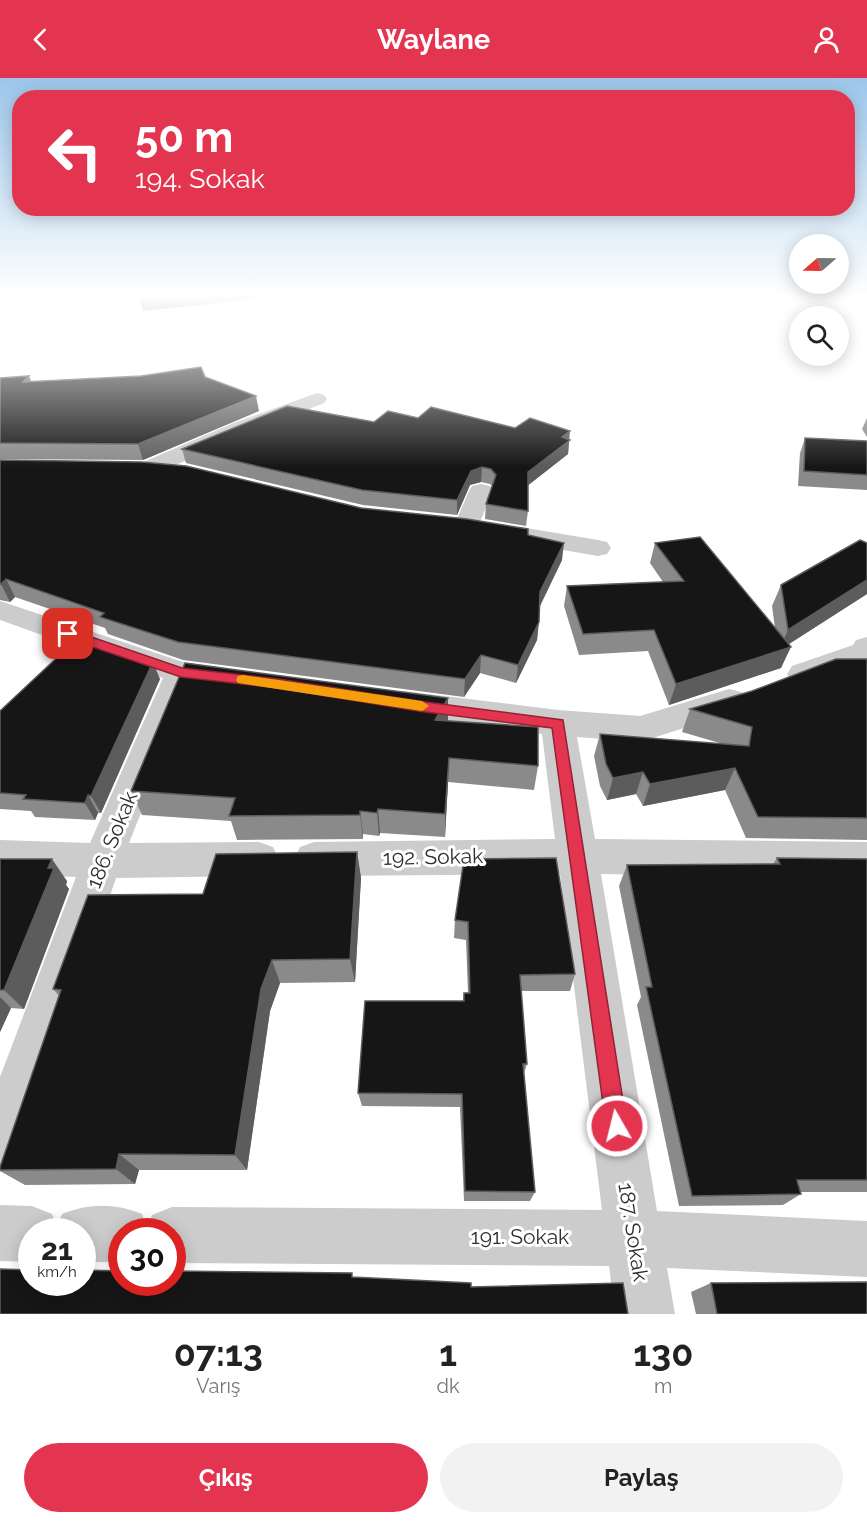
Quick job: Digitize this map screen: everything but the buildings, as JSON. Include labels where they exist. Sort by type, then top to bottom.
[{"type":"street","points":[[191,473],[136,469],[317,399]]},
{"type":"street","points":[[482,491],[475,528],[598,548]]},
{"type":"street","points":[[0,610],[181,672],[256,681]]},
{"type":"street","points":[[371,698],[558,723],[639,729],[763,689],[866,650]]},
{"type":"street","name":"186. Sokak","points":[[0,1146],[102,861],[181,672]]},
{"type":"street","name":"187. Sokak","points":[[558,723],[645,1314]]},
{"type":"street","name":"192. Sokak","points":[[0,857],[102,861],[577,856],[867,860]]},
{"type":"street","points":[[0,1233],[18,1234]]},
{"type":"street","name":"191. Sokak","points":[[186,1235],[633,1238],[867,1250]]},
{"type":"slow traffic","points":[[243,680],[422,706]]},
{"type":"route","points":[[68,634],[181,672],[278,684],[418,706],[558,723],[617,1126]]}]
